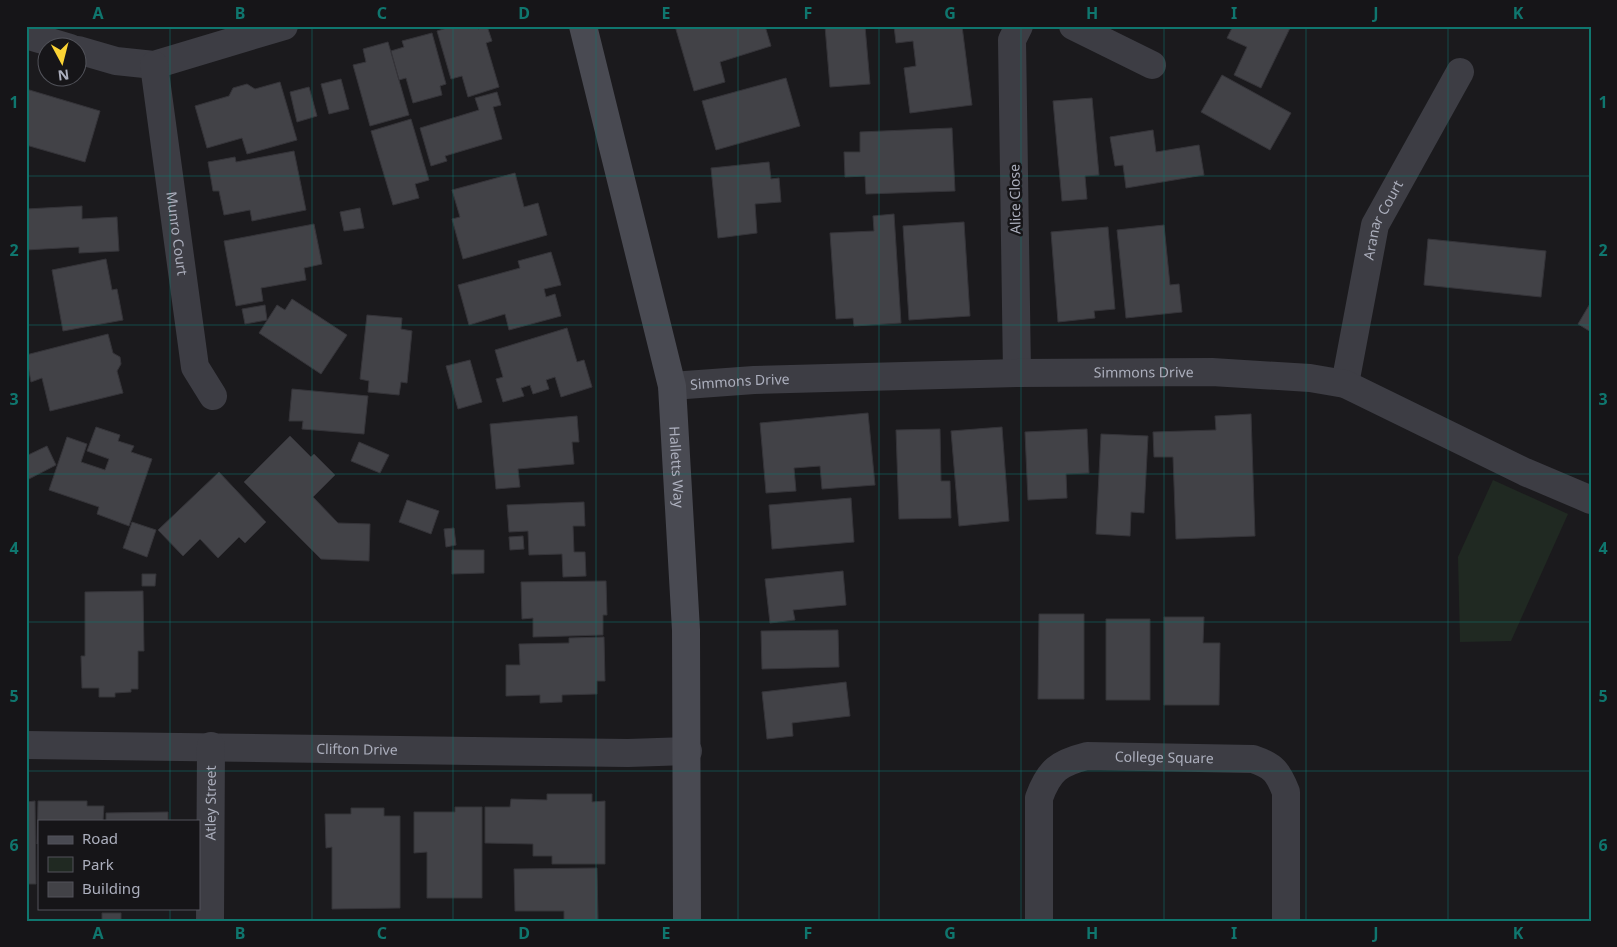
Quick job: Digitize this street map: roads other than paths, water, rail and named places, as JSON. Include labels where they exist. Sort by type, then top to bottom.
[{"type":"street","points":[[88,53],[116,61],[154,65],[284,26]]},
{"type":"street","name":"Halletts Way","points":[[583,26],[672,386],[686,620],[688,752],[687,921]]},
{"type":"street","name":"Alice Close","points":[[1017,373],[1012,40],[1019,26]]},
{"type":"street","points":[[1073,26],[1152,65]]},
{"type":"street","points":[[30,32],[45,38]]},
{"type":"street","name":"Munro Court","points":[[154,65],[195,367],[213,396]]},
{"type":"street","name":"Aranar Court","points":[[1345,384],[1375,224],[1460,72]]},
{"type":"street","name":"Simmons Drive","points":[[672,386],[754,380],[1017,373],[1212,372],[1310,378],[1345,384],[1525,472],[1591,500]]},
{"type":"street","name":"Clifton Drive","points":[[26,745],[211,746],[628,754],[688,752]]},
{"type":"street","name":"Atley Street","points":[[210,921],[211,746]]},
{"type":"street","name":"College Square","points":[[1039,921],[1039,798],[1044,782],[1053,770],[1068,761],[1087,756],[1253,759],[1269,765],[1279,775],[1286,792],[1286,921]]}]
